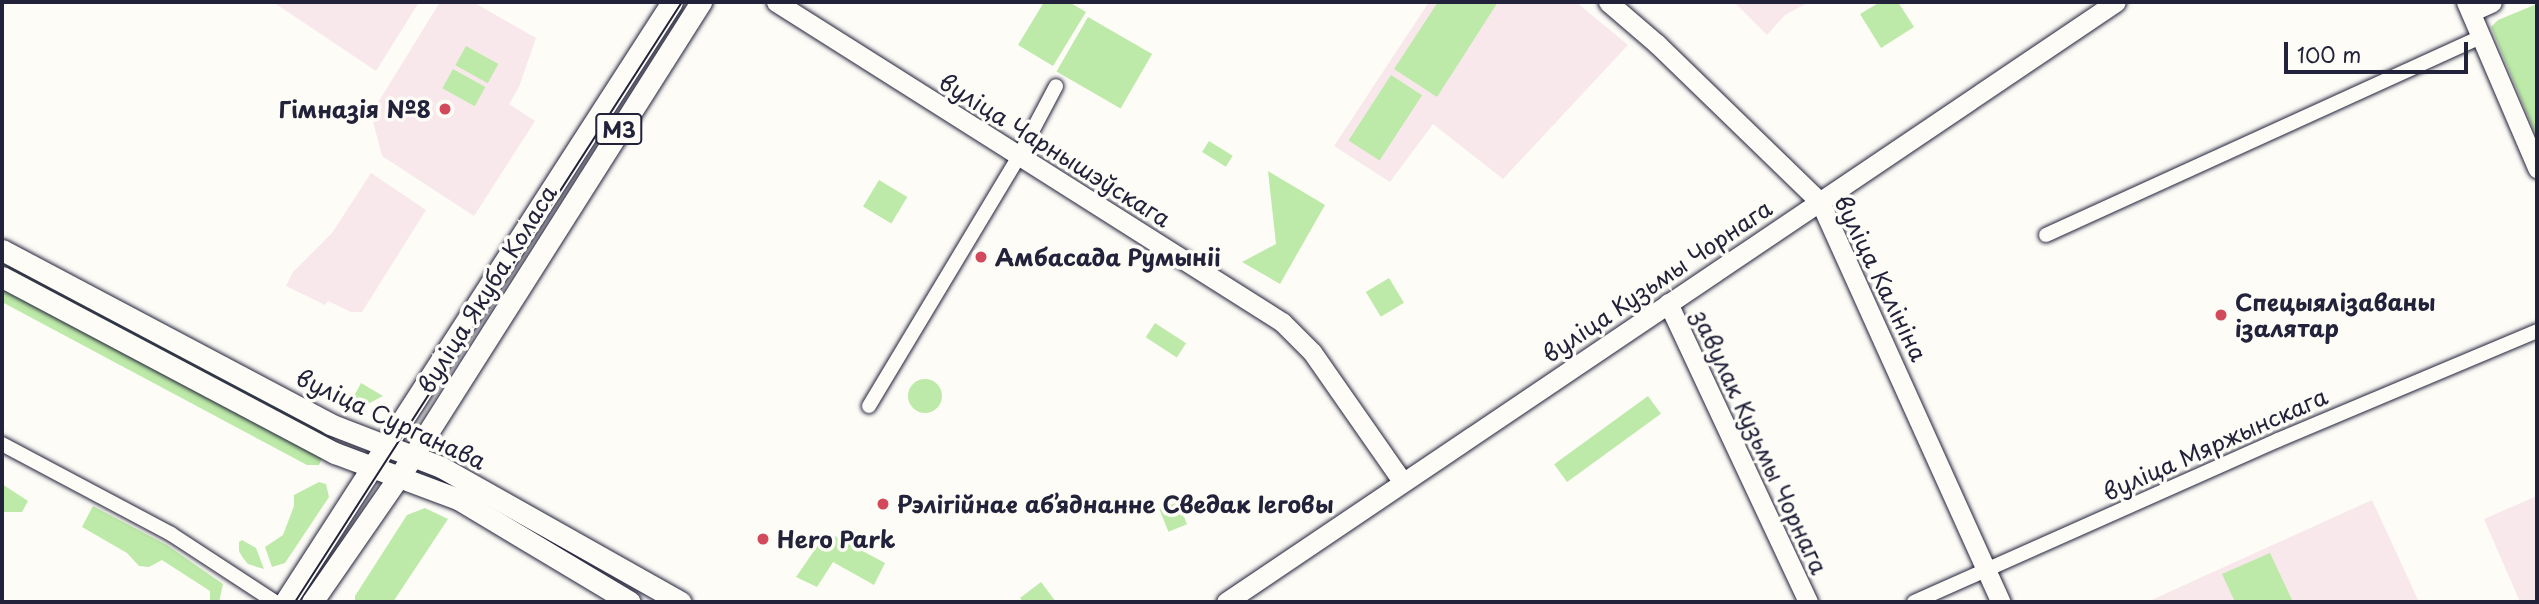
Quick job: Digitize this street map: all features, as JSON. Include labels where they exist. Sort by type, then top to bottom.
[{"type":"main road","name":"вуліца Якуба Коласа","points":[[285,602],[672,2]]},
{"type":"main road","name":"вуліца Якуба Коласа","points":[[312,602],[413,456],[701,2]]},
{"type":"main road","name":"вуліца Чарнышэўскага","points":[[776,2],[1282,322],[1312,352],[1402,481]]},
{"type":"main road","name":"вуліца Калініна","points":[[1608,2],[1657,44],[1804,183],[1820,202],[2001,602]]},
{"type":"main road","name":"вуліца Кузьмы Чорнага","points":[[1226,602],[2116,2]]},
{"type":"main road","points":[[2492,2],[2469,7],[2537,168]]},
{"type":"main road","name":"вуліца Сурганава","points":[[2,250],[330,424],[466,480],[681,602]]},
{"type":"main road","name":"вуліца Сурганава","points":[[2,276],[335,453],[458,499],[630,602]]},
{"type":"main road","name":"завулак Кузьмы Чорнага","points":[[1668,303],[1808,602]]},
{"type":"street","points":[[2046,235],[2483,36]]},
{"type":"street","points":[[869,406],[1019,156],[1056,86]]},
{"type":"street","name":"вуліца Мяржынскага","points":[[1914,602],[2278,440],[2537,331]]},
{"type":"street","points":[[2,444],[171,534],[275,602]]},
{"type":"shaded area","points":[[273,2],[419,2],[376,71]]},
{"type":"shaded area","name":"Гімназія №8","points":[[440,2],[473,2],[536,38],[519,87],[509,104],[535,121],[474,216],[382,156],[371,114]]},
{"type":"shaded area","points":[[1429,2],[1576,2],[1628,45],[1503,179],[1433,124],[1390,182],[1334,146]]},
{"type":"shaded area","points":[[1734,2],[1809,2],[1785,15],[1767,35]]},
{"type":"shaded area","points":[[371,173],[426,210],[362,312],[351,312],[328,301],[325,305],[286,286],[293,272],[332,233]]},
{"type":"shaded area","points":[[2537,496],[2537,602],[2520,602],[2484,519]]},
{"type":"shaded area","points":[[2372,500],[2419,602],[2147,602]]},
{"type":"green space","points":[[1044,2],[1069,2],[1086,12],[1053,66],[1018,45]]},
{"type":"green space","points":[[1438,2],[1498,2],[1437,97],[1394,69]]},
{"type":"green space","points":[[1880,2],[1898,2],[1914,27],[1881,48],[1860,14]]},
{"type":"green space","points":[[2537,4],[2537,137],[2491,27],[2498,20]]},
{"type":"green space","points":[[1088,17],[1152,54],[1121,109],[1056,72]]},
{"type":"green space","points":[[466,46],[498,64],[488,83],[455,65]]},
{"type":"green space","points":[[453,69],[485,87],[475,106],[442,88]]},
{"type":"green space","points":[[1391,75],[1422,95],[1380,161],[1349,140]]},
{"type":"green space","points":[[1209,141],[1233,156],[1226,167],[1202,152]]},
{"type":"green space","points":[[1268,171],[1325,205],[1280,284],[1242,262],[1276,244]]},
{"type":"green space","points":[[879,180],[907,197],[891,224],[863,207]]},
{"type":"green space","points":[[2,259],[335,436],[331,443],[2,268]]},
{"type":"green space","points":[[1389,278],[1404,303],[1381,317],[1366,292]]},
{"type":"green space","points":[[2,286],[323,456],[319,465],[307,465],[2,302]]},
{"type":"green space","points":[[1155,323],[1186,343],[1177,357],[1146,337]]},
{"type":"green space","points":[[925,379],[937,384],[942,396],[937,408],[925,413],[913,408],[908,396],[913,384]]},
{"type":"green space","points":[[361,383],[383,396],[364,406],[352,400]]},
{"type":"green space","points":[[1648,396],[1661,414],[1567,482],[1554,464]]},
{"type":"green space","points":[[319,482],[326,484],[329,497],[285,563],[272,567],[265,547],[283,535],[294,506],[294,495]]},
{"type":"green space","points":[[2,484],[28,501],[22,512],[2,512]]},
{"type":"green space","points":[[1178,502],[1187,524],[1168,532],[1159,509]]},
{"type":"green space","points":[[93,506],[167,545],[223,584],[219,602],[210,602],[210,591],[162,560],[149,567],[139,566],[127,553],[82,527]]},
{"type":"green space","points":[[425,508],[448,519],[393,602],[355,602],[355,596],[407,515]]},
{"type":"green space","points":[[827,532],[885,563],[874,585],[833,562],[817,587],[796,577]]},
{"type":"green space","points":[[242,540],[256,548],[264,569],[248,564],[243,558],[239,551],[239,542]]},
{"type":"green space","points":[[2270,553],[2293,602],[2235,602],[2222,574]]},
{"type":"green space","points":[[1041,582],[1056,602],[1023,602],[1020,598]]},
{"type":"tram line","points":[[295,602],[682,2]]},
{"type":"place","name":"Гімназія №8","points":[[445,109]]},
{"type":"place","name":"Амбасада Румыніі","points":[[981,257]]},
{"type":"place","name":"Спецыялізаваны ізалятар","points":[[2221,315]]},
{"type":"place","name":"Рэлігійнае абʼяднанне Сведак Іеговы","points":[[883,504]]},
{"type":"place","name":"Hero Park","points":[[763,539]]}]
